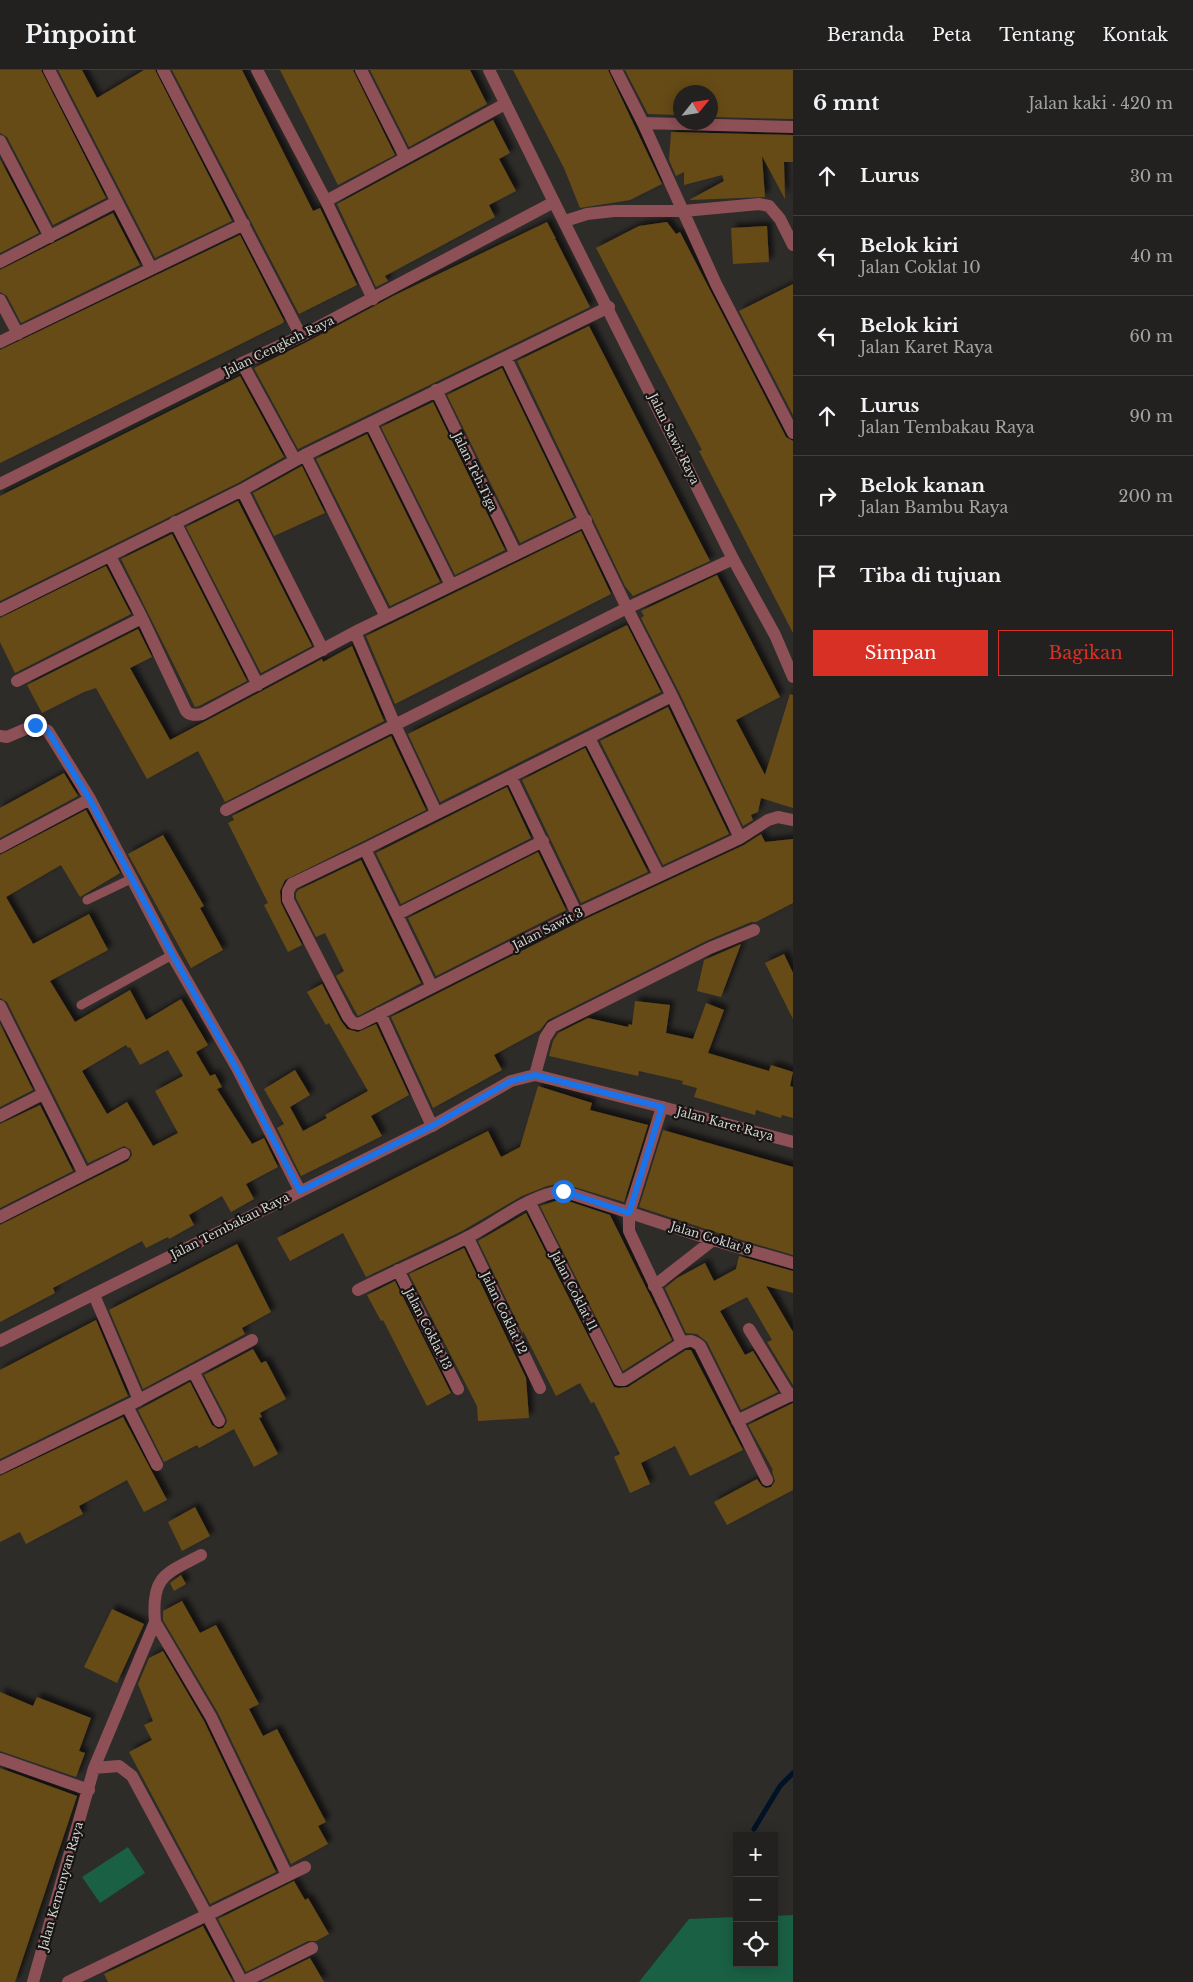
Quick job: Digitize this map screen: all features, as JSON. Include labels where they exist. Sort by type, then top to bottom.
[{"type":"street","points":[[49,70],[151,268]]},
{"type":"street","points":[[164,70],[301,336]]},
{"type":"street","points":[[257,70],[326,201],[373,299]]},
{"type":"street","points":[[361,70],[405,157]]},
{"type":"street","name":"Jalan Sawit Raya","points":[[489,70],[733,559],[775,635],[793,677]]},
{"type":"street","points":[[616,70],[644,123],[716,284],[793,433]]},
{"type":"street","points":[[326,201],[505,104]]},
{"type":"street","points":[[644,123],[793,127]]},
{"type":"street","points":[[0,141],[50,237]]},
{"type":"street","points":[[0,262],[116,202]]},
{"type":"street","name":"Jalan Cengkeh Raya","points":[[0,484],[301,336],[554,202]]},
{"type":"street","points":[[565,221],[587,214],[614,211],[684,211],[760,204],[769,206],[780,220],[793,244]]},
{"type":"street","points":[[0,342],[244,224]]},
{"type":"street","points":[[0,300],[18,334]]},
{"type":"street","points":[[0,610],[242,490],[300,457],[608,307]]},
{"type":"street","points":[[506,358],[740,838]]},
{"type":"street","points":[[242,364],[300,457],[386,617]]},
{"type":"street","name":"Jalan Teh.Tiga","points":[[436,390],[516,554]]},
{"type":"street","points":[[371,424],[451,585]]},
{"type":"street","points":[[242,490],[323,650]]},
{"type":"street","points":[[110,556],[188,714],[202,714],[355,632],[586,520]]},
{"type":"street","points":[[175,522],[258,685]]},
{"type":"street","points":[[226,810],[627,608],[733,559]]},
{"type":"street","points":[[17,681],[142,618]]},
{"type":"street","points":[[355,632],[395,725],[436,812]]},
{"type":"street","points":[[432,987],[365,849],[672,696]]},
{"type":"street","points":[[0,736],[7,737],[35,725],[48,731],[90,800],[131,879],[236,1068],[300,1191]]},
{"type":"street","points":[[589,738],[659,875]]},
{"type":"street","points":[[511,777],[577,914]]},
{"type":"street","points":[[0,847],[90,800]]},
{"type":"street","name":"Jalan Sawit 3","points":[[365,849],[292,884],[288,891],[288,900],[348,1017],[352,1023],[359,1024],[577,914],[740,838],[768,820],[778,817],[793,820]]},
{"type":"street","points":[[398,914],[543,841]]},
{"type":"street","points":[[535,1075],[545,1038],[552,1028],[710,948],[754,930]]},
{"type":"street","points":[[1,1011],[84,1174]]},
{"type":"street","points":[[380,1013],[432,1126]]},
{"type":"street","name":"Jalan Karet Raya","points":[[511,1081],[535,1075],[793,1142]]},
{"type":"street","name":"Jalan Tembakau Raya","points":[[0,1341],[432,1126],[511,1081]]},
{"type":"street","points":[[0,1116],[43,1094]]},
{"type":"street","points":[[662,1107],[629,1213],[629,1231],[682,1343],[689,1340],[694,1341],[700,1346],[767,1480]]},
{"type":"street","points":[[0,1217],[124,1154]]},
{"type":"street","name":"Jalan Coklat 8","points":[[358,1290],[468,1238],[552,1192],[563,1191],[714,1240],[793,1263]]},
{"type":"street","name":"Jalan Coklat 11","points":[[530,1203],[619,1380],[624,1380],[682,1343]]},
{"type":"street","name":"Jalan Coklat 12","points":[[468,1238],[540,1388]]},
{"type":"street","points":[[654,1286],[714,1240]]},
{"type":"street","name":"Jalan Coklat 13","points":[[398,1270],[458,1389]]},
{"type":"street","points":[[94,1295],[139,1400]]},
{"type":"street","points":[[737,1421],[791,1395],[749,1329]]},
{"type":"street","points":[[0,1468],[139,1400],[252,1340]]},
{"type":"street","points":[[193,1371],[219,1421]]},
{"type":"street","points":[[127,1406],[157,1465]]},
{"type":"street","points":[[202,1555],[166,1573],[156,1590],[154,1604],[155,1622],[211,1717],[287,1875]]},
{"type":"street","name":"Jalan Kemenyan Raya","points":[[33,1982],[94,1768],[155,1622]]},
{"type":"street","points":[[1,1764],[89,1790]]},
{"type":"street","points":[[94,1768],[119,1766],[132,1776],[242,1982],[312,1948]]},
{"type":"street","points":[[68,1982],[305,1867]]},
{"type":"lane","points":[[87,900],[131,879]]},
{"type":"lane","points":[[81,1005],[172,954]]},
{"type":"green space","points":[[128,1847],[145,1873],[100,1903],[82,1877]]},
{"type":"green space","points":[[793,1915],[793,1982],[639,1982],[689,1919],[733,1917],[733,1967],[778,1967],[778,1916]]},
{"type":"building","points":[[0,70],[41,70],[106,198],[53,225],[7,137],[0,133]]},
{"type":"building","points":[[58,70],[82,70],[97,98],[144,70],[155,70],[232,221],[155,258]]},
{"type":"building","points":[[172,70],[242,70],[313,211],[320,208],[357,285],[299,314]]},
{"type":"building","points":[[280,70],[353,70],[395,155],[338,185]]},
{"type":"building","points":[[370,70],[470,70],[487,104],[409,147]]},
{"type":"building","points":[[513,70],[608,70],[662,184],[630,200],[580,208],[564,168]]},
{"type":"building","points":[[625,70],[793,70],[793,119],[718,117],[718,85],[673,85],[673,115],[648,114]]},
{"type":"building","points":[[493,120],[510,153],[499,159],[516,191],[489,205],[495,217],[385,276],[388,281],[376,287],[337,204]]},
{"type":"building","points":[[671,132],[793,135],[793,162],[784,162],[785,199],[762,156],[765,197],[689,200],[724,181],[722,175],[684,185],[684,172],[676,176],[669,160]]},
{"type":"building","points":[[0,159],[39,233],[0,253]]},
{"type":"building","points":[[113,213],[140,265],[21,323],[7,296],[0,292],[0,270]]},
{"type":"building","points":[[547,222],[556,239],[554,240],[556,240],[590,307],[298,449],[254,368],[395,295]]},
{"type":"building","points":[[667,222],[676,234],[680,232],[786,437],[793,441],[793,633],[699,451],[702,450],[596,248],[639,226]]},
{"type":"building","points":[[767,226],[769,262],[733,264],[731,228]]},
{"type":"building","points":[[240,235],[284,321],[283,323],[0,463],[0,350]]},
{"type":"building","points":[[793,284],[793,415],[739,311]]},
{"type":"building","points":[[589,326],[710,561],[633,596],[625,586],[517,361]]},
{"type":"building","points":[[502,368],[574,517],[520,543],[447,395]]},
{"type":"building","points":[[240,376],[284,457],[238,483],[0,601],[0,496]]},
{"type":"building","points":[[433,402],[505,550],[455,575],[381,427]]},
{"type":"building","points":[[367,434],[440,582],[390,606],[316,459]]},
{"type":"building","points":[[302,466],[325,513],[274,536],[253,493]]},
{"type":"building","points":[[238,501],[312,646],[261,673],[186,527]]},
{"type":"building","points":[[581,531],[611,594],[395,704],[366,636]]},
{"type":"building","points":[[172,534],[247,681],[195,707],[121,559]]},
{"type":"building","points":[[106,566],[131,614],[15,673],[0,642],[0,618]]},
{"type":"building","points":[[717,575],[780,697],[736,720],[765,775],[790,694],[793,695],[793,808],[761,798],[758,812],[751,815],[753,820],[743,826],[679,692],[641,618],[644,616],[641,611]]},
{"type":"building","points":[[627,625],[661,692],[440,802],[408,734]]},
{"type":"building","points":[[138,629],[152,657],[130,668],[170,740],[322,659],[323,662],[352,646],[384,721],[225,802],[198,751],[147,779],[96,688],[42,713],[27,685]]},
{"type":"building","points":[[668,707],[729,834],[663,865],[600,741]]},
{"type":"building","points":[[391,736],[426,810],[285,880],[280,891],[281,903],[302,945],[288,952],[264,905],[268,903],[228,823],[234,820],[232,816]]},
{"type":"building","points":[[585,748],[648,872],[581,903],[522,780]]},
{"type":"building","points":[[64,773],[78,796],[0,838],[0,808]]},
{"type":"building","points":[[507,787],[531,838],[401,904],[376,853]]},
{"type":"building","points":[[86,810],[120,873],[80,897],[61,865],[6,897],[33,944],[89,914],[108,950],[50,981],[75,1022],[130,990],[146,1020],[181,999],[208,1045],[196,1052],[210,1076],[215,1074],[222,1087],[217,1089],[252,1144],[264,1138],[278,1167],[246,1184],[254,1199],[231,1212],[222,1196],[189,1215],[194,1225],[169,1239],[168,1237],[146,1248],[142,1241],[53,1288],[55,1293],[0,1322],[0,1225],[128,1161],[132,1155],[131,1150],[124,1146],[88,1163],[7,1002],[0,998],[0,855]],"holes":[[[126,1045],[128,1048],[130,1047],[140,1065],[168,1050],[183,1076],[155,1091],[178,1133],[153,1146],[127,1102],[107,1114],[82,1071]]]},
{"type":"building","points":[[761,834],[765,842],[793,839],[793,903],[756,922],[751,922],[706,941],[548,1020],[540,1030],[494,1055],[502,1070],[433,1108],[391,1017],[581,921],[744,845]]},
{"type":"building","points":[[163,835],[204,906],[200,908],[223,950],[191,968],[128,854]]},
{"type":"building","points":[[538,852],[566,910],[436,976],[408,918]]},
{"type":"building","points":[[361,860],[421,983],[358,1016],[336,976],[344,971],[325,933],[316,937],[296,898],[296,893],[298,890]]},
{"type":"building","points":[[741,944],[721,997],[697,991],[704,960]]},
{"type":"building","points":[[784,954],[793,973],[793,1019],[765,963]]},
{"type":"building","points":[[322,984],[347,1029],[358,1032],[376,1024],[409,1095],[371,1116],[382,1136],[301,1176],[277,1128],[284,1124],[264,1089],[295,1070],[310,1095],[290,1107],[303,1131],[327,1118],[325,1115],[368,1091],[329,1023],[326,1025],[307,992]]},
{"type":"building","points":[[635,1001],[670,1005],[666,1033],[693,1039],[706,1003],[724,1010],[708,1053],[769,1071],[771,1065],[793,1072],[790,1086],[793,1087],[793,1118],[782,1115],[781,1118],[756,1110],[755,1115],[694,1097],[697,1088],[682,1084],[683,1081],[639,1071],[638,1076],[549,1056],[553,1041],[558,1033],[588,1018],[628,1027],[629,1024],[632,1025]]},
{"type":"building","points":[[0,1024],[33,1090],[0,1107]]},
{"type":"building","points":[[538,1086],[592,1103],[590,1110],[648,1125],[624,1202],[561,1183],[547,1186],[522,1196],[462,1231],[366,1277],[343,1233],[290,1261],[277,1238],[488,1131],[501,1157],[520,1147]]},
{"type":"building","points":[[40,1105],[73,1171],[0,1208],[0,1124]]},
{"type":"building","points":[[663,1130],[793,1167],[793,1255],[639,1207]]},
{"type":"building","points":[[562,1199],[610,1215],[672,1340],[623,1371],[540,1206]]},
{"type":"building","points":[[526,1213],[614,1387],[628,1387],[686,1350],[691,1350],[743,1450],[690,1476],[675,1446],[641,1463],[650,1484],[630,1493],[614,1457],[620,1454],[594,1402],[591,1403],[580,1383],[556,1396],[523,1331],[523,1334],[478,1241]]},
{"type":"building","points":[[237,1244],[271,1312],[242,1328],[245,1334],[143,1389],[109,1310]]},
{"type":"building","points":[[464,1248],[526,1378],[529,1418],[478,1421],[477,1406],[409,1274]]},
{"type":"building","points":[[739,1256],[793,1271],[793,1293],[766,1286],[793,1332],[793,1385],[767,1342],[772,1340],[747,1297],[720,1311],[745,1355],[753,1351],[778,1392],[741,1410],[707,1342],[697,1334],[686,1333],[665,1288],[677,1278],[705,1263],[714,1281],[736,1269]]},
{"type":"building","points":[[395,1281],[451,1393],[427,1406],[383,1320],[381,1321],[367,1295]]},
{"type":"building","points":[[96,1320],[128,1396],[0,1459],[0,1370]]},
{"type":"building","points":[[253,1349],[261,1363],[266,1361],[286,1399],[260,1413],[262,1417],[259,1418],[278,1454],[254,1467],[234,1429],[199,1448],[197,1445],[164,1462],[138,1410],[190,1382],[212,1425],[218,1429],[223,1428],[227,1422],[226,1417],[204,1375]]},
{"type":"building","points":[[793,1403],[793,1490],[727,1525],[714,1502],[757,1479],[766,1488],[771,1487],[775,1481],[773,1470],[748,1425]]},
{"type":"building","points":[[123,1417],[167,1500],[144,1512],[127,1480],[79,1506],[83,1514],[26,1544],[20,1532],[0,1542],[0,1476]]},
{"type":"building","points":[[195,1507],[210,1536],[182,1551],[168,1522]]},
{"type":"building","points":[[181,1575],[186,1584],[174,1591],[170,1583]]},
{"type":"building","points":[[182,1601],[200,1633],[216,1625],[259,1704],[249,1709],[263,1736],[277,1729],[326,1822],[318,1826],[328,1844],[291,1864],[218,1713],[163,1620],[163,1611]]},
{"type":"building","points":[[112,1609],[144,1624],[117,1683],[84,1667]]},
{"type":"building","points":[[163,1651],[204,1721],[276,1872],[210,1904],[129,1752],[152,1740],[144,1725],[153,1721],[138,1684],[149,1658]]},
{"type":"building","points":[[0,1692],[33,1706],[37,1697],[91,1718],[79,1751],[85,1753],[76,1777],[0,1751]]},
{"type":"building","points":[[0,1768],[77,1796],[15,1982],[0,1982]]},
{"type":"building","points":[[294,1881],[305,1900],[308,1898],[329,1934],[316,1941],[308,1941],[246,1972],[218,1919]]},
{"type":"building","points":[[203,1926],[233,1982],[108,1982],[104,1974]]},
{"type":"building","points":[[310,1958],[324,1982],[261,1982]]},
{"type":"waterway","points":[[754,1829],[780,1786],[793,1773]]},
{"type":"route","points":[[35,725],[48,731],[90,800],[131,879],[236,1068],[300,1191],[432,1126],[511,1081],[535,1075],[662,1107],[629,1213],[563,1191]]}]
